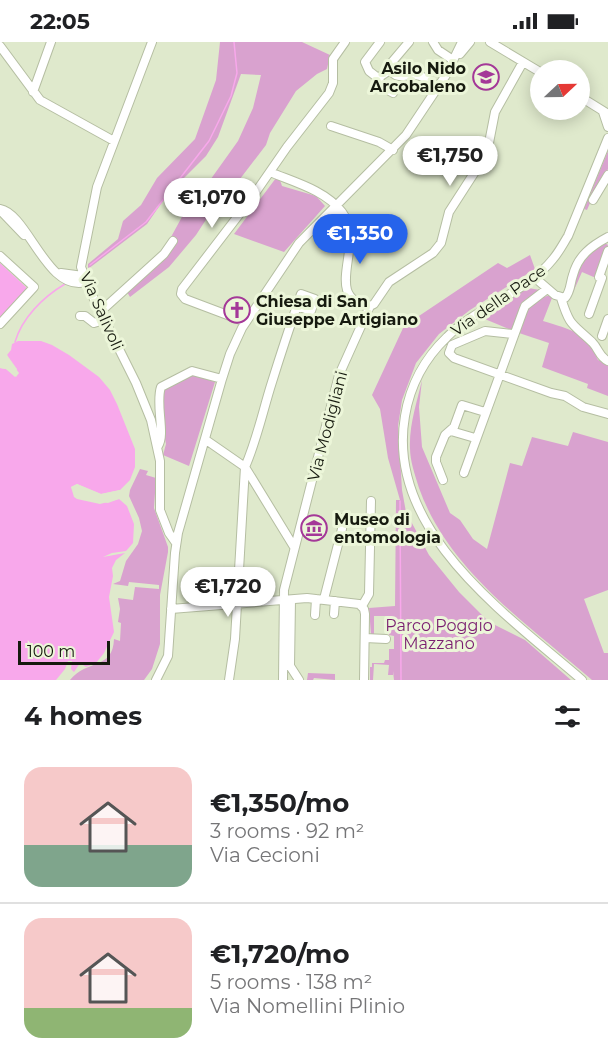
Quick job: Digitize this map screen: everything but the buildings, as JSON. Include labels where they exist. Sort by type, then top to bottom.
[{"type":"street","points":[[33,92],[51,42]]},
{"type":"street","name":"Via Salivoli","points":[[152,42],[93,203],[81,263],[85,279],[143,400],[158,446],[160,510],[168,533],[176,543]]},
{"type":"street","points":[[246,321],[185,299],[181,294],[182,289],[329,93],[333,83],[333,59],[345,42]]},
{"type":"street","points":[[380,42],[365,62],[369,71],[378,78],[384,88],[393,93]]},
{"type":"street","points":[[378,78],[390,70],[392,62],[409,42]]},
{"type":"street","points":[[433,42],[451,64]]},
{"type":"street","points":[[156,680],[168,656],[176,543],[233,345],[246,321],[291,253],[335,205],[393,150],[412,126],[438,87],[462,42]]},
{"type":"street","points":[[451,64],[470,42]]},
{"type":"street","points":[[490,42],[530,66]]},
{"type":"street","points":[[0,46],[40,100],[114,141]]},
{"type":"street","name":"Via Modigliani","points":[[287,601],[294,547],[339,375],[370,306],[374,304],[389,282],[433,253],[438,247],[444,236],[449,212],[487,153],[495,112],[523,62]]},
{"type":"street","points":[[390,70],[399,76],[420,76],[438,87]]},
{"type":"street","points":[[590,103],[605,113],[608,127]]},
{"type":"street","points":[[331,126],[380,142],[393,150]]},
{"type":"street","name":"Via della Pace","points":[[582,680],[490,600],[450,558],[430,528],[410,484],[404,451],[404,422],[410,394],[440,343],[464,322],[534,277],[553,260],[568,236],[608,140]]},
{"type":"street","points":[[270,172],[325,197],[344,217],[351,244],[345,274],[346,290],[354,302],[370,306]]},
{"type":"street","points":[[593,200],[608,175]]},
{"type":"street","points":[[335,205],[335,214],[349,230]]},
{"type":"street","points":[[0,210],[10,213],[23,227],[40,255],[57,271],[85,279]]},
{"type":"street","points":[[321,221],[330,219],[341,222]]},
{"type":"street","points":[[561,298],[567,296],[582,256],[608,238]]},
{"type":"street","points":[[80,316],[85,316],[94,323],[164,254],[173,241]]},
{"type":"street","points":[[589,314],[602,279],[599,277],[608,251]]},
{"type":"street","points":[[0,256],[34,287],[0,324]]},
{"type":"street","points":[[534,277],[561,298],[573,326],[592,342],[602,358],[608,361]]},
{"type":"street","points":[[464,472],[525,306],[547,289]]},
{"type":"street","points":[[229,680],[233,660],[245,466],[297,306]]},
{"type":"street","points":[[602,336],[608,319]]},
{"type":"street","points":[[513,334],[485,331],[452,345],[449,353],[454,358],[559,394],[583,406],[608,414]]},
{"type":"street","points":[[158,446],[161,436],[159,414],[161,387],[192,371],[222,379]]},
{"type":"street","points":[[443,480],[436,457],[445,435],[452,430],[462,405],[485,412]]},
{"type":"street","points":[[452,430],[475,438]]},
{"type":"street","points":[[206,440],[245,466],[294,547]]},
{"type":"street","points":[[362,606],[369,594],[371,501]]},
{"type":"street","points":[[315,615],[342,529],[343,518]]},
{"type":"street","points":[[281,524],[294,528],[301,526]]},
{"type":"street","points":[[171,609],[320,599],[362,606]]},
{"type":"street","points":[[283,680],[287,601]]},
{"type":"street","points":[[287,601],[290,666],[298,680]]},
{"type":"street","points":[[334,614],[335,601]]},
{"type":"street","points":[[362,606],[365,614],[364,680]]},
{"type":"street","points":[[365,638],[386,639]]},
{"type":"green space","points":[[220,42],[302,42],[330,55],[327,69],[296,91],[270,133],[266,145],[209,215],[196,235],[169,267],[130,297],[127,292],[130,281],[165,248],[189,204],[203,190],[238,141],[253,108],[261,75],[241,74],[218,137],[206,156],[167,195],[147,224],[88,269],[88,264],[118,239],[123,221],[141,205],[157,178],[195,139],[216,80]]},
{"type":"green space","points":[[608,151],[608,169],[587,210],[584,209]]},
{"type":"green space","points":[[276,178],[280,180],[282,186],[316,196],[325,206],[284,252],[234,234]]},
{"type":"green space","points":[[603,242],[608,245],[596,278],[582,272],[571,297],[581,260]]},
{"type":"green space","name":"Parco Poggio Mazzano","points":[[530,255],[535,269],[470,310],[439,334],[416,363],[402,400],[398,426],[402,490],[406,512],[429,555],[459,592],[489,622],[525,640],[571,680],[394,680],[393,671],[393,675],[388,675],[389,665],[374,664],[373,680],[370,680],[372,663],[384,663],[385,660],[389,660],[389,649],[394,649],[394,636],[389,635],[389,616],[374,616],[374,635],[371,635],[369,608],[395,606],[396,500],[400,500],[388,458],[380,409],[372,395],[404,326],[498,263],[507,268]]},
{"type":"green space","points":[[528,288],[540,290],[524,303],[511,330],[480,317]]},
{"type":"green space","points":[[550,295],[552,298],[543,321],[583,337],[598,360],[608,364],[608,396],[587,388],[588,384],[542,367],[549,343],[516,332],[532,304]]},
{"type":"green space","points":[[194,375],[215,382],[189,466],[163,455],[166,444],[160,414],[162,390]]},
{"type":"green space","points":[[422,380],[419,407],[422,447],[450,513],[460,520],[473,539],[487,549],[510,463],[522,466],[532,437],[568,446],[573,432],[608,442],[608,590],[584,599],[604,653],[608,653],[608,680],[592,680],[517,617],[470,571],[432,518],[419,488],[410,453],[412,422]]},
{"type":"green space","points":[[140,469],[148,471],[146,475],[156,478],[154,508],[168,547],[160,595],[160,644],[152,669],[144,680],[70,680],[77,673],[109,656],[113,649],[114,639],[120,641],[121,623],[118,622],[120,609],[118,598],[133,600],[135,587],[159,589],[159,585],[129,582],[128,586],[113,584],[120,581],[126,561],[138,544],[142,531],[129,496]]},
{"type":"green space","points":[[308,673],[335,674],[335,680],[314,678],[307,680]]},
{"type":"shaded area","points":[[0,263],[28,289],[0,318]]},
{"type":"shaded area","points":[[18,341],[41,341],[52,345],[99,377],[110,390],[117,404],[135,449],[135,467],[130,480],[120,490],[101,494],[77,484],[71,487],[77,498],[108,503],[119,499],[127,506],[134,524],[133,543],[126,551],[103,557],[125,553],[116,560],[112,568],[113,576],[109,597],[114,632],[104,653],[96,663],[86,667],[80,663],[74,672],[71,669],[72,661],[68,661],[56,680],[0,680],[0,368],[6,369],[15,377],[17,369],[7,355],[12,344]]},
{"type":"pier","points":[[6,351],[8,358],[19,373],[16,377],[6,369],[0,368],[0,365],[7,366],[15,374],[4,355]]},
{"type":"pier","points":[[77,484],[101,494],[120,490],[120,493],[100,497],[77,487],[74,490],[78,495],[100,501],[119,496],[119,499],[100,504],[77,499],[71,487]]},
{"type":"waterway","points":[[90,265],[146,222],[209,141],[231,96],[237,73],[234,42]]},
{"type":"waterway","points":[[15,342],[18,333],[34,309],[65,284]]},
{"type":"waterway","points":[[400,501],[401,680]]},
{"type":"place","name":"Asilo Nido Arcobaleno","points":[[486,77]]},
{"type":"place","name":"Chiesa di San Giuseppe Artigiano","points":[[237,310]]},
{"type":"place","name":"Museo di entomologia","points":[[314,528]]}]
